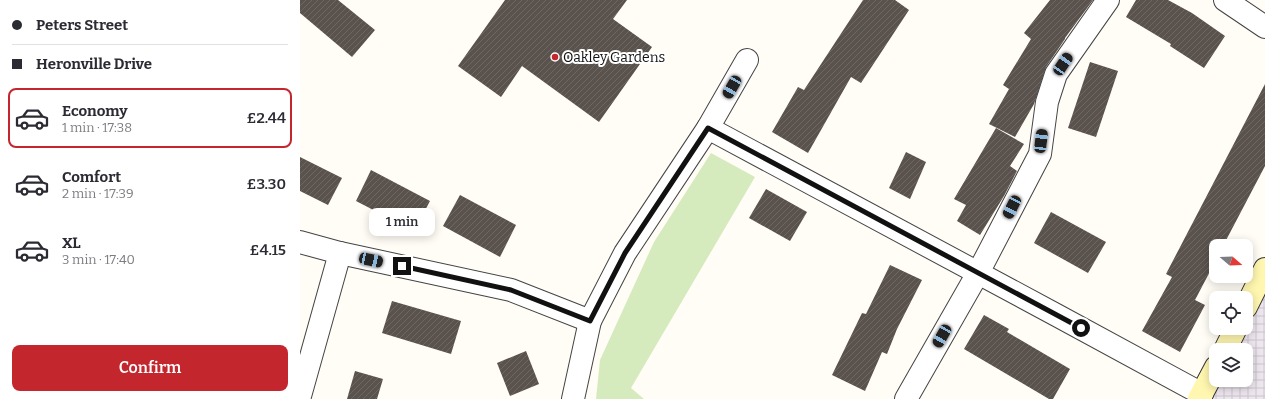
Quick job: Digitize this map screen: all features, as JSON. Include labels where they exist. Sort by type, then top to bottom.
[{"type":"street","points":[[906,399],[978,273],[1040,154],[1047,102],[1056,74],[1108,0]]},
{"type":"street","points":[[1225,0],[1265,27]]},
{"type":"street","points":[[573,399],[590,321],[625,253],[708,128],[747,60]]},
{"type":"street","points":[[708,128],[1075,324],[1200,396],[1209,380]]},
{"type":"street","points":[[300,242],[340,253],[511,290],[590,321]]},
{"type":"street","points":[[300,396],[340,253]]},
{"type":"street","points":[[1253,293],[1265,269]]},
{"type":"shaded area","points":[[1265,269],[1265,399],[1199,399],[1210,387],[1253,387],[1253,343],[1232,343],[1239,335],[1253,335],[1253,293]]},
{"type":"green space","points":[[711,153],[755,177],[631,388],[644,399],[596,399],[600,360],[654,242]]},
{"type":"building","points":[[300,0],[338,0],[375,30],[352,57],[300,13]]},
{"type":"building","name":"Oakley Gardens","points":[[505,0],[627,0],[613,19],[652,47],[599,122],[522,66],[501,97],[458,66]]},
{"type":"building","points":[[863,0],[895,0],[909,10],[861,83],[851,77],[808,153],[772,132],[798,87],[804,90]]},
{"type":"building","points":[[1050,0],[1093,0],[1046,67],[1034,104],[1015,137],[989,124],[1009,89],[1003,85],[1031,39],[1024,33]]},
{"type":"building","points":[[1136,0],[1168,0],[1192,13],[1225,36],[1204,68],[1170,46],[1171,44],[1126,17]]},
{"type":"building","points":[[1090,62],[1118,71],[1096,137],[1068,128]]},
{"type":"building","points":[[1265,84],[1265,166],[1227,239],[1209,239],[1209,273],[1195,300],[1205,305],[1180,352],[1142,331],[1172,277],[1166,274]]},
{"type":"building","points":[[996,128],[1024,144],[1010,166],[1017,171],[1004,196],[980,235],[957,221],[966,205],[954,199]]},
{"type":"building","points":[[906,152],[926,162],[910,199],[889,188]]},
{"type":"building","points":[[300,157],[342,178],[328,205],[300,191]]},
{"type":"building","points":[[371,170],[430,201],[414,231],[356,201]]},
{"type":"building","points":[[766,189],[807,212],[790,241],[749,218]]},
{"type":"building","points":[[460,195],[516,225],[500,257],[443,226]]},
{"type":"building","points":[[1051,212],[1106,242],[1088,273],[1034,243]]},
{"type":"building","points":[[890,265],[922,280],[897,329],[887,354],[882,352],[865,391],[832,375],[862,313],[866,314]]},
{"type":"building","points":[[392,301],[461,321],[451,354],[382,333]]},
{"type":"building","points":[[984,315],[1009,329],[1007,332],[1070,369],[1053,399],[1049,399],[964,349]]},
{"type":"building","points":[[526,351],[539,384],[510,396],[497,363]]},
{"type":"building","points":[[355,371],[383,379],[377,399],[347,399]]},
{"type":"place","name":"Oakley Gardens","points":[[555,57]]},
{"type":"route","points":[[402,266],[511,290],[590,321],[625,253],[708,128],[1081,328]]}]
